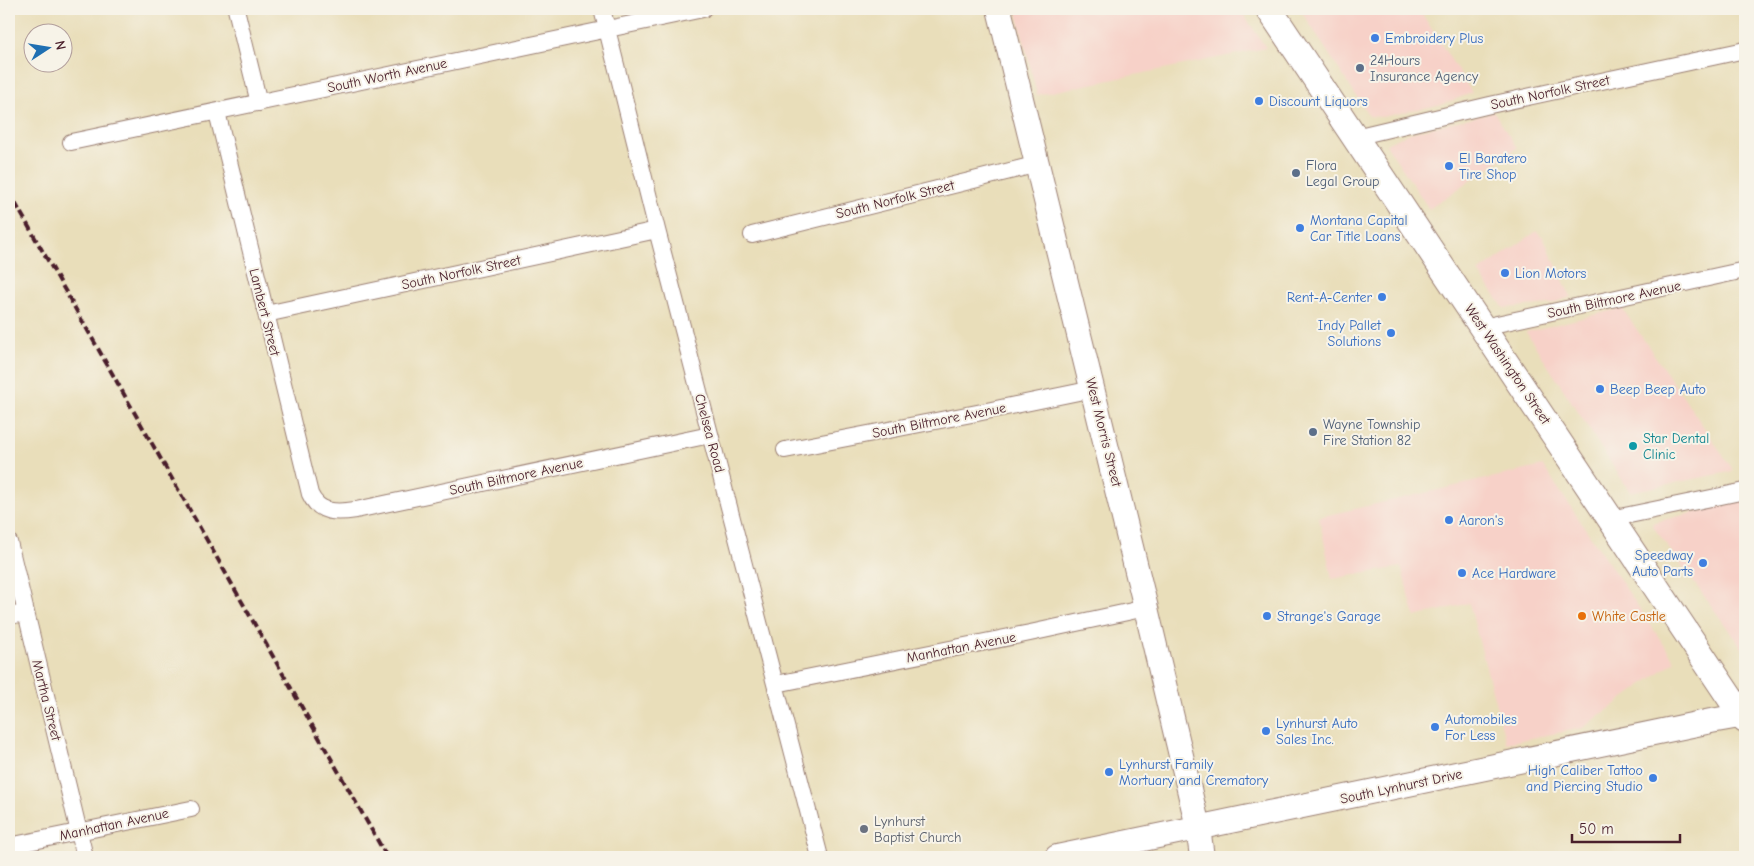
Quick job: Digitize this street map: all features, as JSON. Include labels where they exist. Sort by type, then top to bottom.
[{"type":"main road","name":"West Morris Street","points":[[999,9],[1146,608],[1198,827],[1202,857]]},
{"type":"main road","name":"West Washington Street","points":[[1269,9],[1744,717]]},
{"type":"main road","name":"South Lynhurst Drive","points":[[1057,857],[1711,721],[1744,717]]},
{"type":"street","points":[[236,9],[259,103]]},
{"type":"street","name":"Chelsea Road","points":[[602,9],[657,230],[820,857]]},
{"type":"street","name":"South Worth Avenue","points":[[71,142],[703,9]]},
{"type":"street","name":"South Norfolk Street","points":[[1355,137],[1490,105],[1745,50]]},
{"type":"street","name":"Lambert Street","points":[[217,112],[310,494],[316,503],[322,507]]},
{"type":"street","name":"South Norfolk Street","points":[[752,235],[1038,164]]},
{"type":"street","name":"South Norfolk Street","points":[[266,314],[657,230]]},
{"type":"street","name":"South Biltmore Avenue","points":[[1483,327],[1745,270]]},
{"type":"street","name":"South Biltmore Avenue","points":[[785,450],[976,414],[1093,388]]},
{"type":"street","name":"South Biltmore Avenue","points":[[322,507],[336,513],[356,510],[710,435]]},
{"type":"street","points":[[1610,518],[1745,491]]},
{"type":"street","name":"Martha Street","points":[[9,542],[85,857]]},
{"type":"street","name":"Manhattan Avenue","points":[[776,684],[1146,608]]},
{"type":"street","points":[[9,616],[26,613]]},
{"type":"street","name":"Manhattan Avenue","points":[[9,846],[191,809]]},
{"type":"shaded area","points":[[1016,9],[1240,9],[1266,48],[1037,95]]},
{"type":"shaded area","points":[[1300,9],[1419,9],[1472,93],[1443,104],[1382,117],[1369,116]]},
{"type":"shaded area","points":[[1494,112],[1517,148],[1429,209],[1386,144],[1410,133]]},
{"type":"shaded area","points":[[1537,231],[1543,237],[1571,297],[1551,304],[1504,308],[1478,272]]},
{"type":"shaded area","points":[[1622,308],[1734,471],[1630,492],[1526,332]]},
{"type":"shaded area","points":[[1543,466],[1675,661],[1583,728],[1506,743],[1469,603],[1415,617],[1401,567],[1332,579],[1319,517]]},
{"type":"shaded area","points":[[1745,500],[1745,652],[1652,525],[1655,522]]},
{"type":"railway","points":[[9,192],[387,857]]},
{"type":"place","name":"Embroidery Plus","points":[[1375,38]]},
{"type":"place","name":"24Hours Insurance Agency","points":[[1360,68]]},
{"type":"place","name":"Discount Liquors","points":[[1259,101]]},
{"type":"place","name":"El Baratero Tire Shop","points":[[1449,166]]},
{"type":"place","name":"Flora Legal Group","points":[[1296,173]]},
{"type":"place","name":"Montana Capital Car Title Loans","points":[[1300,228]]},
{"type":"place","name":"Lion Motors","points":[[1505,273]]},
{"type":"place","name":"Rent-A-Center","points":[[1382,297]]},
{"type":"place","name":"Indy Pallet Solutions","points":[[1391,333]]},
{"type":"place","name":"Beep Beep Auto","points":[[1600,389]]},
{"type":"place","name":"Wayne Township Fire Station 82","points":[[1313,432]]},
{"type":"place","name":"Star Dental Clinic","points":[[1633,446]]},
{"type":"place","name":"Aaron's","points":[[1449,520]]},
{"type":"place","name":"Speedway Auto Parts","points":[[1703,563]]},
{"type":"place","name":"Ace Hardware","points":[[1462,573]]},
{"type":"place","name":"Strange's Garage","points":[[1267,616]]},
{"type":"place","name":"White Castle","points":[[1582,616]]},
{"type":"place","name":"Automobiles For Less","points":[[1435,727]]},
{"type":"place","name":"Lynhurst Auto Sales Inc.","points":[[1266,731]]},
{"type":"place","name":"Lynhurst Family Mortuary and Crematory","points":[[1109,772]]},
{"type":"place","name":"High Caliber Tattoo and Piercing Studio","points":[[1653,778]]},
{"type":"place","name":"Lynhurst Baptist Church","points":[[864,829]]}]
